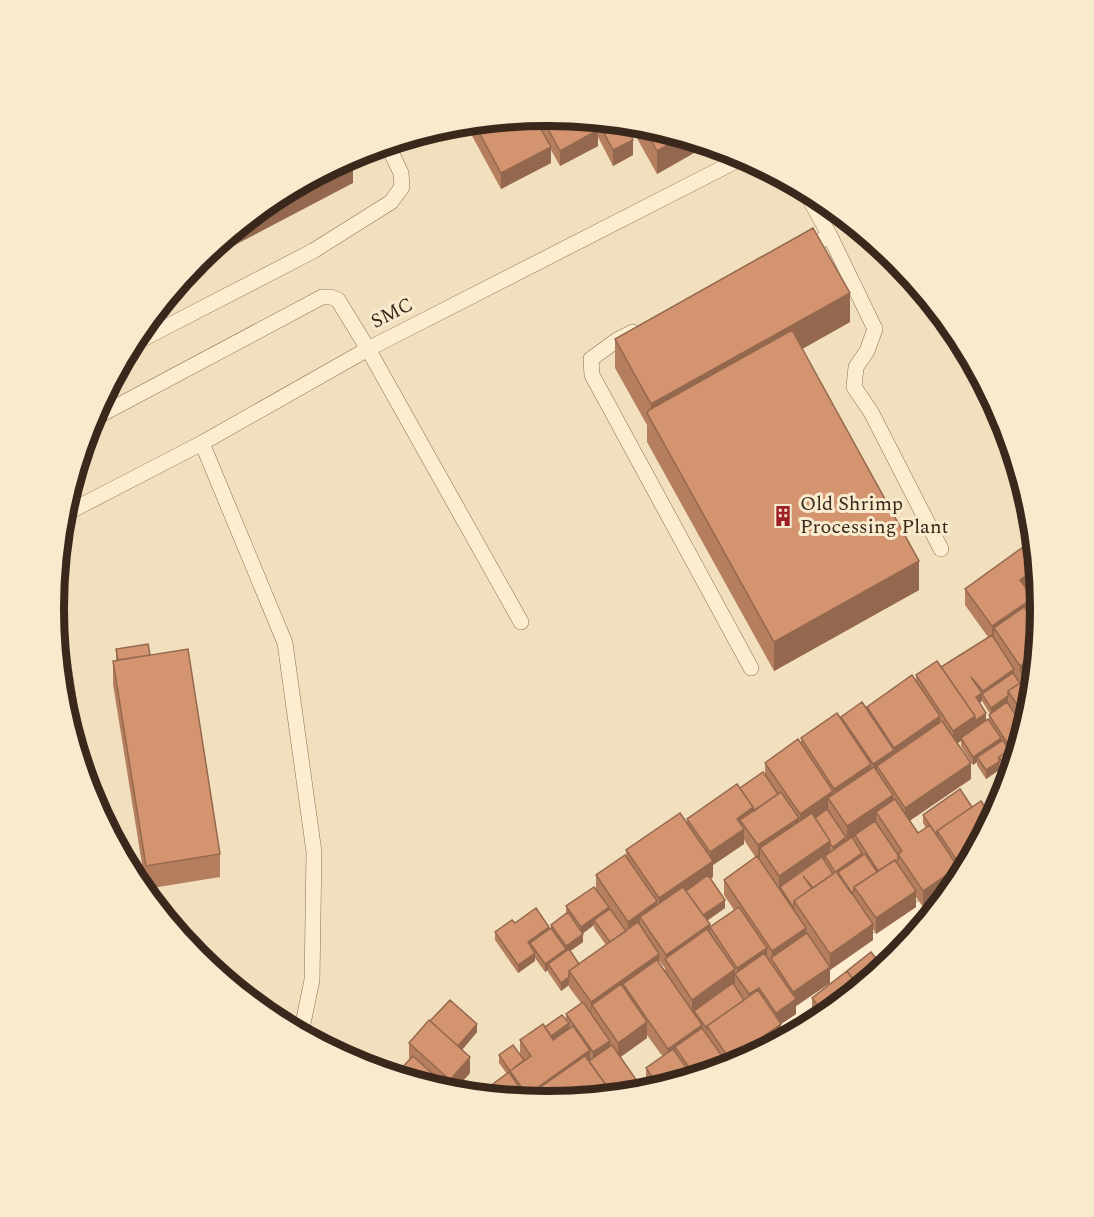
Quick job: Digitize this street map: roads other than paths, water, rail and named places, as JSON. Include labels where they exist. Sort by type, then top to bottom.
[{"type":"street","points":[[805,1016],[841,976],[911,926]]},
{"type":"lane","points":[[149,336],[313,251],[392,202],[402,188],[401,172],[391,152]]},
{"type":"lane","name":"SMC","points":[[75,509],[202,443],[368,349],[732,163]]},
{"type":"lane","points":[[813,206],[875,329],[867,351],[856,367],[854,387],[871,412],[941,549]]},
{"type":"lane","points":[[787,256],[830,236]]},
{"type":"lane","points":[[106,412],[322,297],[338,300],[368,349],[521,622]]},
{"type":"lane","points":[[649,324],[617,340],[591,359],[592,375],[751,668]]},
{"type":"lane","points":[[202,443],[285,643],[314,852],[312,980],[303,1024]]},
{"type":"place","name":"Old Shrimp Processing Plant","points":[[783,516]]}]
